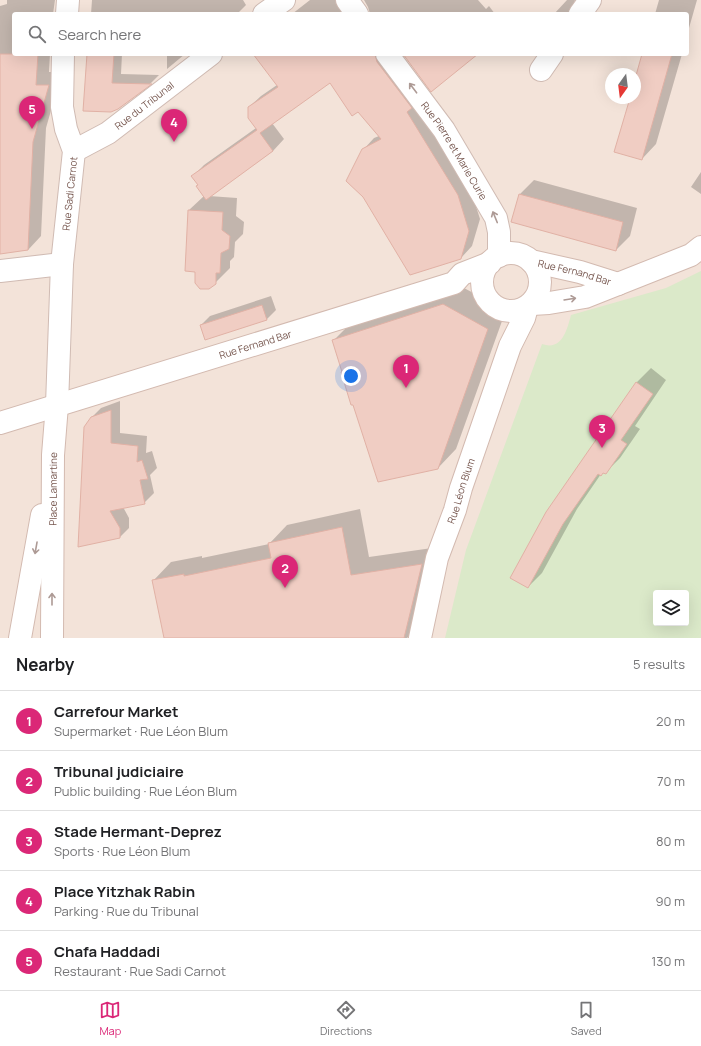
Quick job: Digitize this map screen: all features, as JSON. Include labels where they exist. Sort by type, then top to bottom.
[{"type":"street","points":[[67,12],[68,0]]},
{"type":"street","points":[[347,0],[356,12]]},
{"type":"street","points":[[581,12],[590,0]]},
{"type":"street","name":"Rue Sadi Carnot","points":[[62,264],[74,151],[66,129],[62,107],[63,56]]},
{"type":"street","name":"Rue du Tribunal","points":[[74,151],[108,133],[208,56]]},
{"type":"street","name":"Rue Pierre et Marie Curie","points":[[388,56],[444,130],[496,218],[499,232],[495,259]]},
{"type":"street","name":"Rue Fernand Bar","points":[[530,305],[585,297],[691,255],[701,247]]},
{"type":"street","points":[[454,282],[475,296],[496,305],[516,311],[530,305],[538,296],[540,277],[537,268],[531,261],[524,256],[516,254],[495,259],[484,271],[482,281],[483,290],[496,305],[510,332],[510,346]]},
{"type":"street","name":"Rue Fernand Bar","points":[[57,405],[454,282],[462,274],[495,259]]},
{"type":"street","name":"Rue Fernand Bar","points":[[531,261],[580,272],[618,284]]},
{"type":"street","points":[[0,271],[62,264],[57,405],[53,455]]},
{"type":"street","name":"Rue Léon Blum","points":[[420,638],[437,558],[455,510],[460,488],[510,346],[530,305]]},
{"type":"street","points":[[0,423],[57,405]]},
{"type":"street","name":"Place Lamartine","points":[[20,638],[53,455]]},
{"type":"street","name":"Place Lamartine","points":[[52,638],[53,455]]},
{"type":"shaded area","points":[[0,0],[701,0],[701,638],[0,638]]},
{"type":"green space","points":[[701,271],[701,638],[445,638],[466,550],[542,344],[554,345],[559,342],[568,327],[571,315],[666,288]]},
{"type":"building","points":[[0,54],[12,54],[12,56],[38,56],[36,85],[49,85],[33,142],[28,250],[0,254]]},
{"type":"building","points":[[87,56],[114,56],[112,83],[152,84],[118,109],[111,112],[83,111]]},
{"type":"building","points":[[255,56],[376,56],[377,62],[412,108],[407,112],[458,195],[469,231],[461,259],[410,275],[363,197],[346,181],[362,149],[381,139],[358,112],[352,116],[330,83],[260,133],[273,151],[206,200],[191,176],[257,130],[248,118],[248,107],[278,87]]},
{"type":"building","points":[[404,56],[476,56],[431,92]]},
{"type":"building","points":[[641,56],[671,56],[642,160],[614,152],[628,104],[641,104],[641,68],[638,68]]},
{"type":"building","points":[[519,194],[623,222],[616,251],[511,222]]},
{"type":"building","points":[[188,210],[223,212],[222,230],[230,236],[229,249],[221,253],[220,273],[216,273],[216,284],[209,289],[200,289],[195,283],[195,272],[185,271]]},
{"type":"building","points":[[443,304],[488,329],[438,469],[378,482],[353,405],[351,405],[332,340]]},
{"type":"building","points":[[262,305],[267,320],[205,340],[200,325]]},
{"type":"building","points":[[636,382],[653,394],[621,440],[627,444],[606,474],[603,473],[601,476],[598,474],[563,524],[528,588],[510,578],[546,512]]},
{"type":"building","points":[[111,410],[111,443],[138,446],[137,462],[142,460],[148,479],[140,480],[145,504],[110,511],[120,528],[120,538],[78,547],[84,427],[91,417]]},
{"type":"building","points":[[342,527],[351,575],[422,564],[404,638],[164,638],[152,580],[184,574],[184,576],[271,558],[268,543]]},
{"type":"place","name":"Chafa Haddadi","points":[[32,129]]},
{"type":"place","name":"Place Yitzhak Rabin","points":[[174,142]]},
{"type":"place","name":"Carrefour Market","points":[[406,388]]},
{"type":"place","name":"Stade Hermant-Deprez","points":[[602,448]]},
{"type":"place","name":"Tribunal judiciaire","points":[[285,588]]}]
